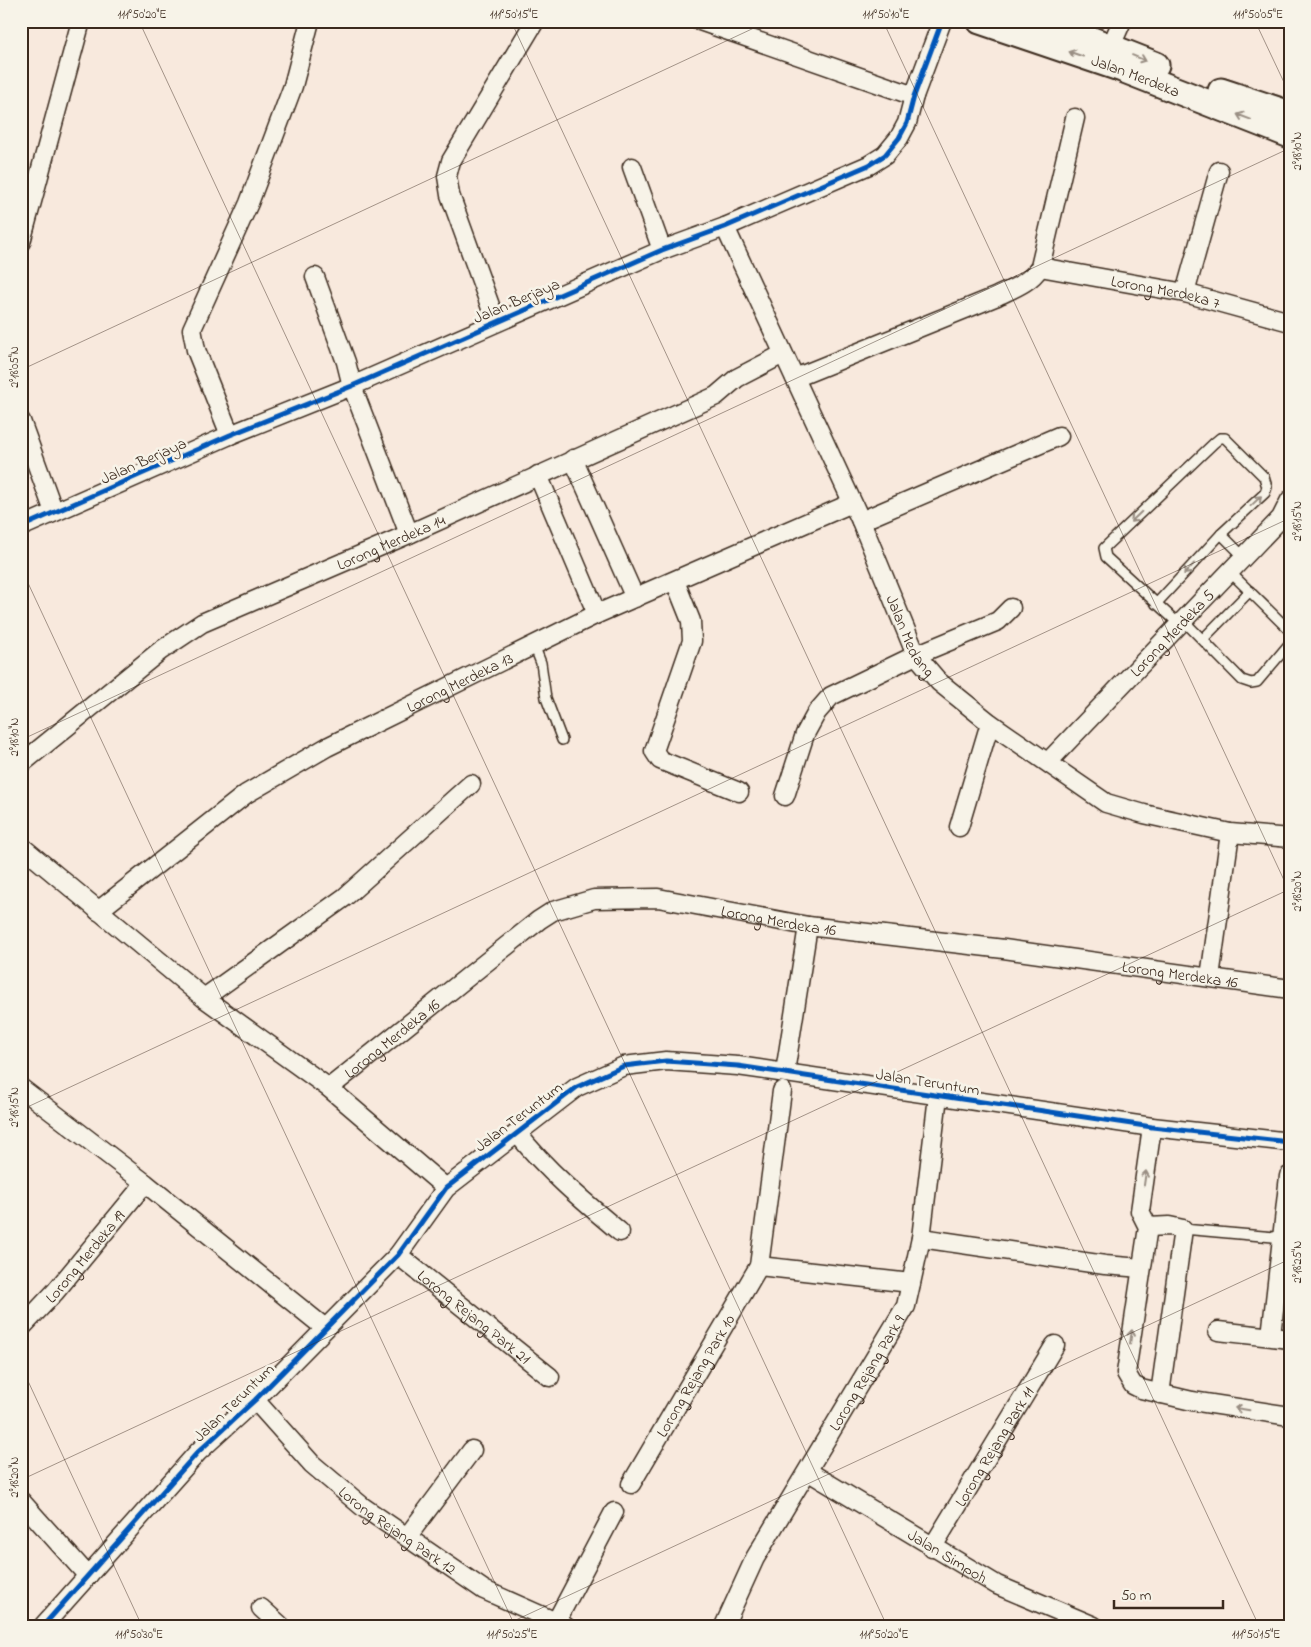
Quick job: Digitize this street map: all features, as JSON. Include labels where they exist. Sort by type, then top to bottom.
[{"type":"main road","name":"Jalan Merdeka","points":[[980,21],[1122,69],[1290,135]]},
{"type":"main road","name":"Jalan Merdeka","points":[[1044,21],[1228,94],[1290,114]]},
{"type":"street","points":[[21,242],[80,21]]},
{"type":"street","points":[[230,436],[196,350],[192,329],[249,202],[293,86],[310,21]]},
{"type":"street","points":[[496,322],[450,195],[447,176],[451,161],[535,21]]},
{"type":"street","points":[[700,21],[914,96]]},
{"type":"street","name":"Jalan Berjaya","points":[[21,527],[230,436],[352,386],[662,250],[724,227],[869,164],[885,155],[899,138],[907,123],[914,96],[942,21]]},
{"type":"street","points":[[1111,46],[1122,21]]},
{"type":"street","points":[[795,378],[1024,283],[1040,268],[1075,118]]},
{"type":"street","points":[[632,167],[662,250]]},
{"type":"street","points":[[1185,293],[1219,171]]},
{"type":"street","name":"Jalan Medang","points":[[724,227],[852,503],[916,655],[939,682],[990,723],[1106,803],[1144,814],[1230,833],[1290,838]]},
{"type":"street","name":"Lorong Merdeka 7","points":[[1040,268],[1185,293],[1290,322]]},
{"type":"street","points":[[314,277],[346,362],[352,386],[410,534]]},
{"type":"street","name":"Lorong Merdeka 14","points":[[21,764],[180,636],[202,623],[410,534],[716,396],[737,378],[782,354]]},
{"type":"street","points":[[21,421],[54,512]]},
{"type":"street","points":[[860,521],[1059,436]]},
{"type":"street","points":[[573,460],[636,598]]},
{"type":"street","points":[[538,475],[597,614]]},
{"type":"street","name":"Lorong Merdeka 5","points":[[1048,762],[1244,557],[1285,523],[1290,500]]},
{"type":"street","name":"Lorong Merdeka 13","points":[[98,911],[246,794],[326,747],[597,614],[852,503]]},
{"type":"street","points":[[676,581],[691,621],[692,641],[654,751],[660,760],[739,792]]},
{"type":"street","points":[[785,796],[805,734],[817,712],[831,696],[916,655],[998,620],[1011,608]]},
{"type":"street","points":[[959,827],[990,723]]},
{"type":"street","points":[[204,998],[345,896],[471,784]]},
{"type":"street","points":[[1210,977],[1230,833]]},
{"type":"street","points":[[21,846],[204,998],[329,1088],[446,1188]]},
{"type":"street","name":"Lorong Merdeka 16","points":[[329,1088],[539,920],[553,911],[566,906],[594,899],[658,898],[808,926],[1004,949],[1290,988]]},
{"type":"street","points":[[785,1072],[808,926]]},
{"type":"street","name":"Jalan Teruntum","points":[[43,1626],[198,1452],[255,1400],[398,1255],[446,1188],[577,1087],[624,1066],[650,1062],[694,1062],[785,1072],[1152,1128],[1290,1142]]},
{"type":"street","name":"Lorong Rejang Park 10","points":[[631,1484],[759,1266],[782,1091]]},
{"type":"street","points":[[24,1096],[145,1183],[325,1328]]},
{"type":"street","name":"Lorong Rejang Park 9","points":[[724,1626],[755,1558],[906,1306],[921,1238],[938,1096]]},
{"type":"street","points":[[1152,1128],[1140,1211],[1148,1227],[1126,1373],[1133,1385],[1160,1394],[1290,1416]]},
{"type":"street","points":[[517,1133],[534,1156],[563,1184],[620,1232]]},
{"type":"street","points":[[1271,1336],[1286,1238],[1289,1176]]},
{"type":"street","name":"Lorong Merdeka 19","points":[[21,1328],[145,1183]]},
{"type":"street","points":[[1148,1227],[1169,1226],[1183,1229],[1160,1394]]},
{"type":"street","points":[[921,1238],[1105,1265],[1141,1268]]},
{"type":"street","name":"Lorong Rejang Park 21","points":[[398,1255],[550,1377]]},
{"type":"street","points":[[759,1266],[910,1283]]},
{"type":"street","points":[[1218,1331],[1290,1339]]},
{"type":"street","name":"Lorong Rejang Park 11","points":[[932,1548],[1055,1345]]},
{"type":"street","name":"Lorong Rejang Park 12","points":[[255,1400],[312,1464],[363,1508],[484,1590],[561,1624]]},
{"type":"street","points":[[407,1537],[472,1450]]},
{"type":"street","name":"Jalan Simpoh","points":[[808,1472],[997,1586],[1094,1626]]},
{"type":"street","points":[[21,1501],[88,1576]]},
{"type":"street","points":[[561,1624],[614,1512]]},
{"type":"street","points":[[261,1608],[279,1625]]},
{"type":"lane","points":[[1156,604],[1221,534],[1265,492],[1267,485],[1264,477],[1230,441],[1220,438],[1104,548],[1106,557],[1156,604],[1203,639],[1242,680],[1251,683],[1257,682],[1290,643]]},
{"type":"lane","points":[[1221,534],[1244,557]]},
{"type":"lane","points":[[1230,572],[1290,632]]},
{"type":"lane","points":[[1203,639],[1250,591]]},
{"type":"lane","points":[[534,645],[541,663],[546,698],[562,740]]},
{"type":"lane","points":[[1183,1229],[1286,1238]]},
{"type":"cycle path","points":[[21,527],[230,435],[352,386],[662,250],[725,227],[869,165],[885,155],[899,138],[907,123],[914,96],[942,21]]},
{"type":"cycle path","points":[[43,1626],[198,1452],[255,1400],[398,1255],[446,1188],[577,1087],[624,1066],[666,1061],[738,1066],[1152,1127],[1290,1142]]}]
